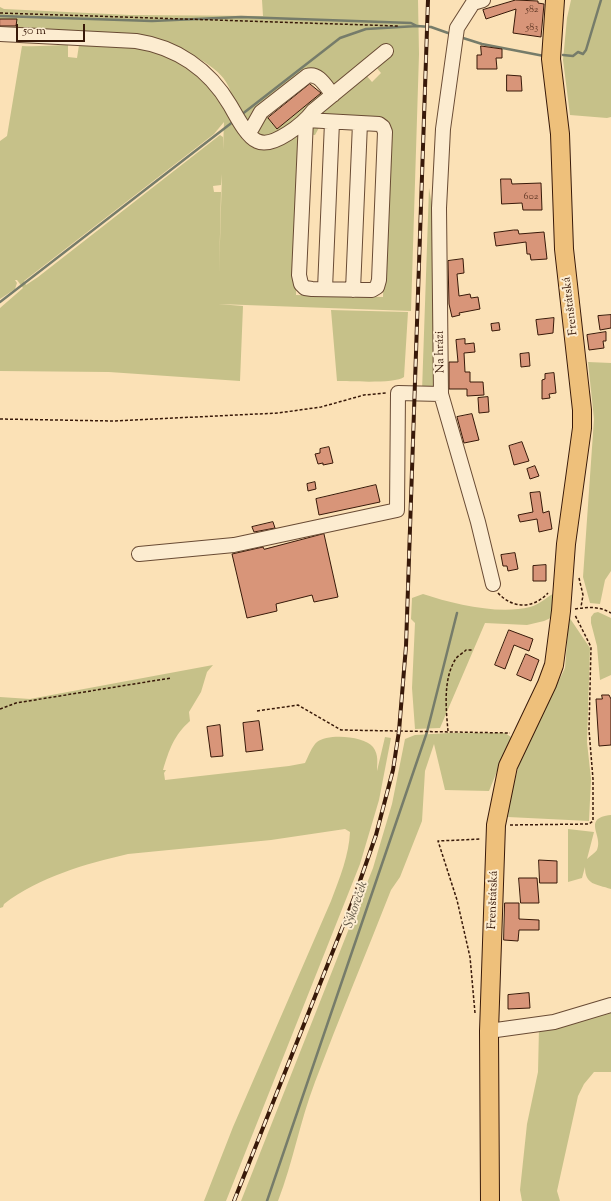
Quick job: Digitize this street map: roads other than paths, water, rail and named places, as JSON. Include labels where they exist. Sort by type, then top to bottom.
[{"type":"main road","name":"Frenštátská","points":[[490,1201],[489,1031],[496,831],[508,766],[551,675],[558,641],[567,610],[556,590],[581,438],[582,410],[564,249],[560,134],[551,56],[555,0]]},
{"type":"street","name":"Na hrázi","points":[[484,0],[473,3],[457,28],[443,129],[439,208],[441,394],[478,522],[494,584]]},
{"type":"street","points":[[0,34],[127,40],[158,45],[178,54],[200,69],[217,84],[241,123],[257,141],[266,143],[281,136],[306,120],[333,95],[386,51]]},
{"type":"street","points":[[241,123],[252,128],[261,112],[307,76],[311,75],[319,78],[333,95]]},
{"type":"street","points":[[306,120],[379,124],[383,127],[385,132],[379,280],[377,287],[372,290],[305,288],[301,284],[299,275],[306,120]]},
{"type":"street","points":[[325,289],[332,122]]},
{"type":"street","points":[[353,290],[360,123]]},
{"type":"street","points":[[139,554],[234,545],[397,510],[398,393],[441,394]]},
{"type":"street","points":[[489,1031],[554,1022],[611,1005]]},
{"type":"waterway","points":[[563,55],[573,56],[578,52],[583,54],[586,50],[601,0]]},
{"type":"waterway","points":[[0,16],[152,21],[241,17],[411,23],[417,26]]},
{"type":"waterway","points":[[241,115],[340,38],[366,29],[417,26],[431,27],[448,33]]},
{"type":"waterway","points":[[463,38],[482,44],[544,56]]},
{"type":"waterway","points":[[0,302],[234,121]]},
{"type":"waterway","name":"Sýkoreček","points":[[267,1201],[427,732],[457,613]]},
{"type":"railway","points":[[234,1201],[354,898],[376,835],[393,770],[399,731],[406,646],[428,0]]}]
